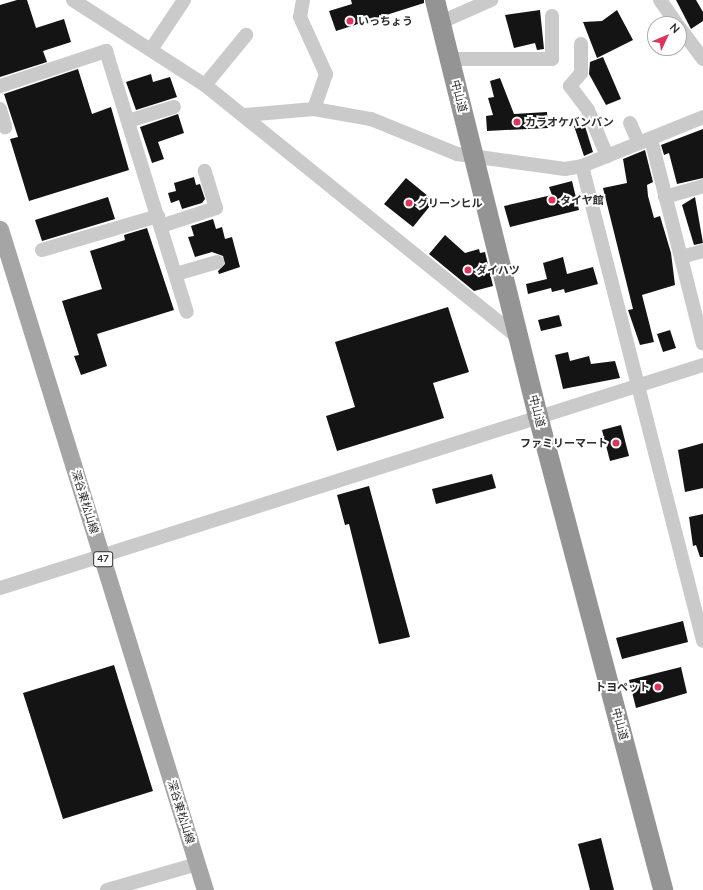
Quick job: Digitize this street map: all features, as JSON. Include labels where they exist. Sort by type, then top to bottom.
[{"type":"highway","name":"中山道","points":[[435,0],[538,416],[663,890]]},
{"type":"main road","name":"深谷東松山線","points":[[0,229],[103,556],[205,890]]},
{"type":"street","points":[[73,0],[152,48],[245,115],[519,338]]},
{"type":"street","points":[[152,48],[184,0]]},
{"type":"street","points":[[304,0],[300,17],[326,74],[314,109]]},
{"type":"street","points":[[441,22],[491,0]]},
{"type":"street","points":[[660,0],[671,16]]},
{"type":"street","points":[[450,59],[552,58],[552,16]]},
{"type":"street","points":[[205,85],[246,35]]},
{"type":"street","points":[[687,36],[701,51]]},
{"type":"street","points":[[581,44],[581,73],[570,86],[588,110],[607,156]]},
{"type":"street","points":[[0,86],[106,52],[188,312]]},
{"type":"street","points":[[128,121],[174,107]]},
{"type":"street","points":[[0,109],[5,128]]},
{"type":"street","points":[[245,115],[314,109],[371,118],[457,154],[565,169],[582,166],[703,117]]},
{"type":"street","points":[[630,123],[645,141],[665,197],[703,344]]},
{"type":"street","points":[[582,166],[637,386],[699,609],[703,641]]},
{"type":"street","points":[[42,250],[216,208],[204,171]]},
{"type":"street","points":[[665,197],[703,186]]},
{"type":"street","points":[[681,257],[703,251]]},
{"type":"street","points":[[176,274],[217,262]]},
{"type":"street","points":[[0,588],[538,416],[703,365]]},
{"type":"street","points":[[107,890],[196,864]]},
{"type":"building","points":[[17,0],[27,0],[36,28],[64,19],[71,42],[43,51],[47,62],[0,77],[0,5]]},
{"type":"building","name":"いっちょう","points":[[351,0],[424,0],[424,3],[336,31],[329,11],[352,4]]},
{"type":"building","points":[[676,0],[696,0],[703,12],[703,21],[691,29],[687,21],[687,16],[684,16]]},
{"type":"building","points":[[540,10],[544,49],[537,50],[535,43],[514,48],[505,15]]},
{"type":"building","points":[[617,10],[633,40],[597,58],[583,22],[602,21]]},
{"type":"building","points":[[603,57],[621,99],[606,105],[589,74],[590,62]]},
{"type":"building","points":[[78,69],[92,114],[111,107],[129,170],[29,201],[10,139],[18,137],[4,94]]},
{"type":"building","points":[[151,74],[153,82],[170,77],[177,97],[136,110],[126,82]]},
{"type":"building","name":"カラオケバンバン","points":[[500,78],[514,114],[547,112],[548,128],[487,131],[486,116],[493,115],[488,98],[494,97],[490,81]]},
{"type":"building","points":[[178,114],[184,133],[158,142],[164,159],[152,163],[140,127]]},
{"type":"building","points":[[584,123],[593,152],[584,156],[574,126]]},
{"type":"building","points":[[703,129],[703,178],[677,184],[669,153],[664,155],[661,145]]},
{"type":"building","points":[[645,150],[653,182],[647,185],[648,196],[654,218],[660,216],[671,253],[675,285],[642,295],[654,342],[640,345],[628,310],[633,309],[603,188],[627,183],[623,159]]},
{"type":"building","points":[[194,177],[196,185],[200,184],[205,199],[202,203],[182,209],[179,200],[171,203],[168,193],[176,191],[174,183]]},
{"type":"building","name":"グリーンヒル","points":[[406,178],[434,201],[413,227],[384,204]]},
{"type":"building","name":"タイヤ館","points":[[572,181],[579,210],[510,227],[504,206],[552,195],[549,187]]},
{"type":"building","points":[[108,197],[115,219],[42,241],[35,220]]},
{"type":"building","points":[[695,197],[703,243],[694,245],[682,205]]},
{"type":"building","points":[[213,219],[216,229],[222,227],[225,239],[232,237],[240,267],[219,274],[218,271],[225,264],[223,256],[212,252],[195,257],[188,237],[194,236],[191,226]]},
{"type":"building","points":[[147,228],[174,310],[97,334],[107,366],[81,375],[74,356],[79,355],[62,301],[102,289],[90,251],[125,240],[124,235]]},
{"type":"building","name":"ダイハツ","points":[[445,235],[465,253],[479,249],[480,253],[485,252],[493,286],[474,291],[429,254]]},
{"type":"building","points":[[563,257],[567,274],[593,267],[598,284],[565,293],[564,289],[552,292],[551,288],[528,294],[526,284],[547,279],[543,263]]},
{"type":"building","points":[[448,307],[469,372],[433,383],[444,418],[337,451],[326,416],[355,407],[335,342]]},
{"type":"building","points":[[559,315],[562,326],[541,331],[538,320]]},
{"type":"building","points":[[670,330],[676,348],[663,352],[657,334]]},
{"type":"building","points":[[568,352],[570,361],[589,356],[591,364],[615,361],[620,378],[563,389],[555,355]]},
{"type":"building","name":"ファミリーマート","points":[[621,425],[629,456],[610,461],[602,430]]},
{"type":"building","points":[[703,443],[703,488],[685,492],[678,450]]},
{"type":"building","points":[[492,474],[496,488],[436,504],[432,489]]},
{"type":"building","points":[[369,486],[410,637],[379,644],[349,524],[345,525],[337,495]]},
{"type":"building","points":[[703,514],[703,557],[700,557],[696,545],[693,546],[689,517]]},
{"type":"building","points":[[683,621],[688,642],[622,659],[616,638]]},
{"type":"building","points":[[114,665],[153,791],[63,819],[23,693]]},
{"type":"building","name":"トヨペット","points":[[681,667],[687,693],[636,708],[629,680]]},
{"type":"building","points":[[601,838],[614,890],[590,890],[578,844]]},
{"type":"place","name":"いっちょう","points":[[350,21]]},
{"type":"place","name":"カラオケバンバン","points":[[517,122]]},
{"type":"place","name":"タイヤ館","points":[[552,200]]},
{"type":"place","name":"グリーンヒル","points":[[409,203]]},
{"type":"place","name":"ダイハツ","points":[[468,270]]},
{"type":"place","name":"ファミリーマート","points":[[616,443]]},
{"type":"place","name":"トヨペット","points":[[658,687]]}]
